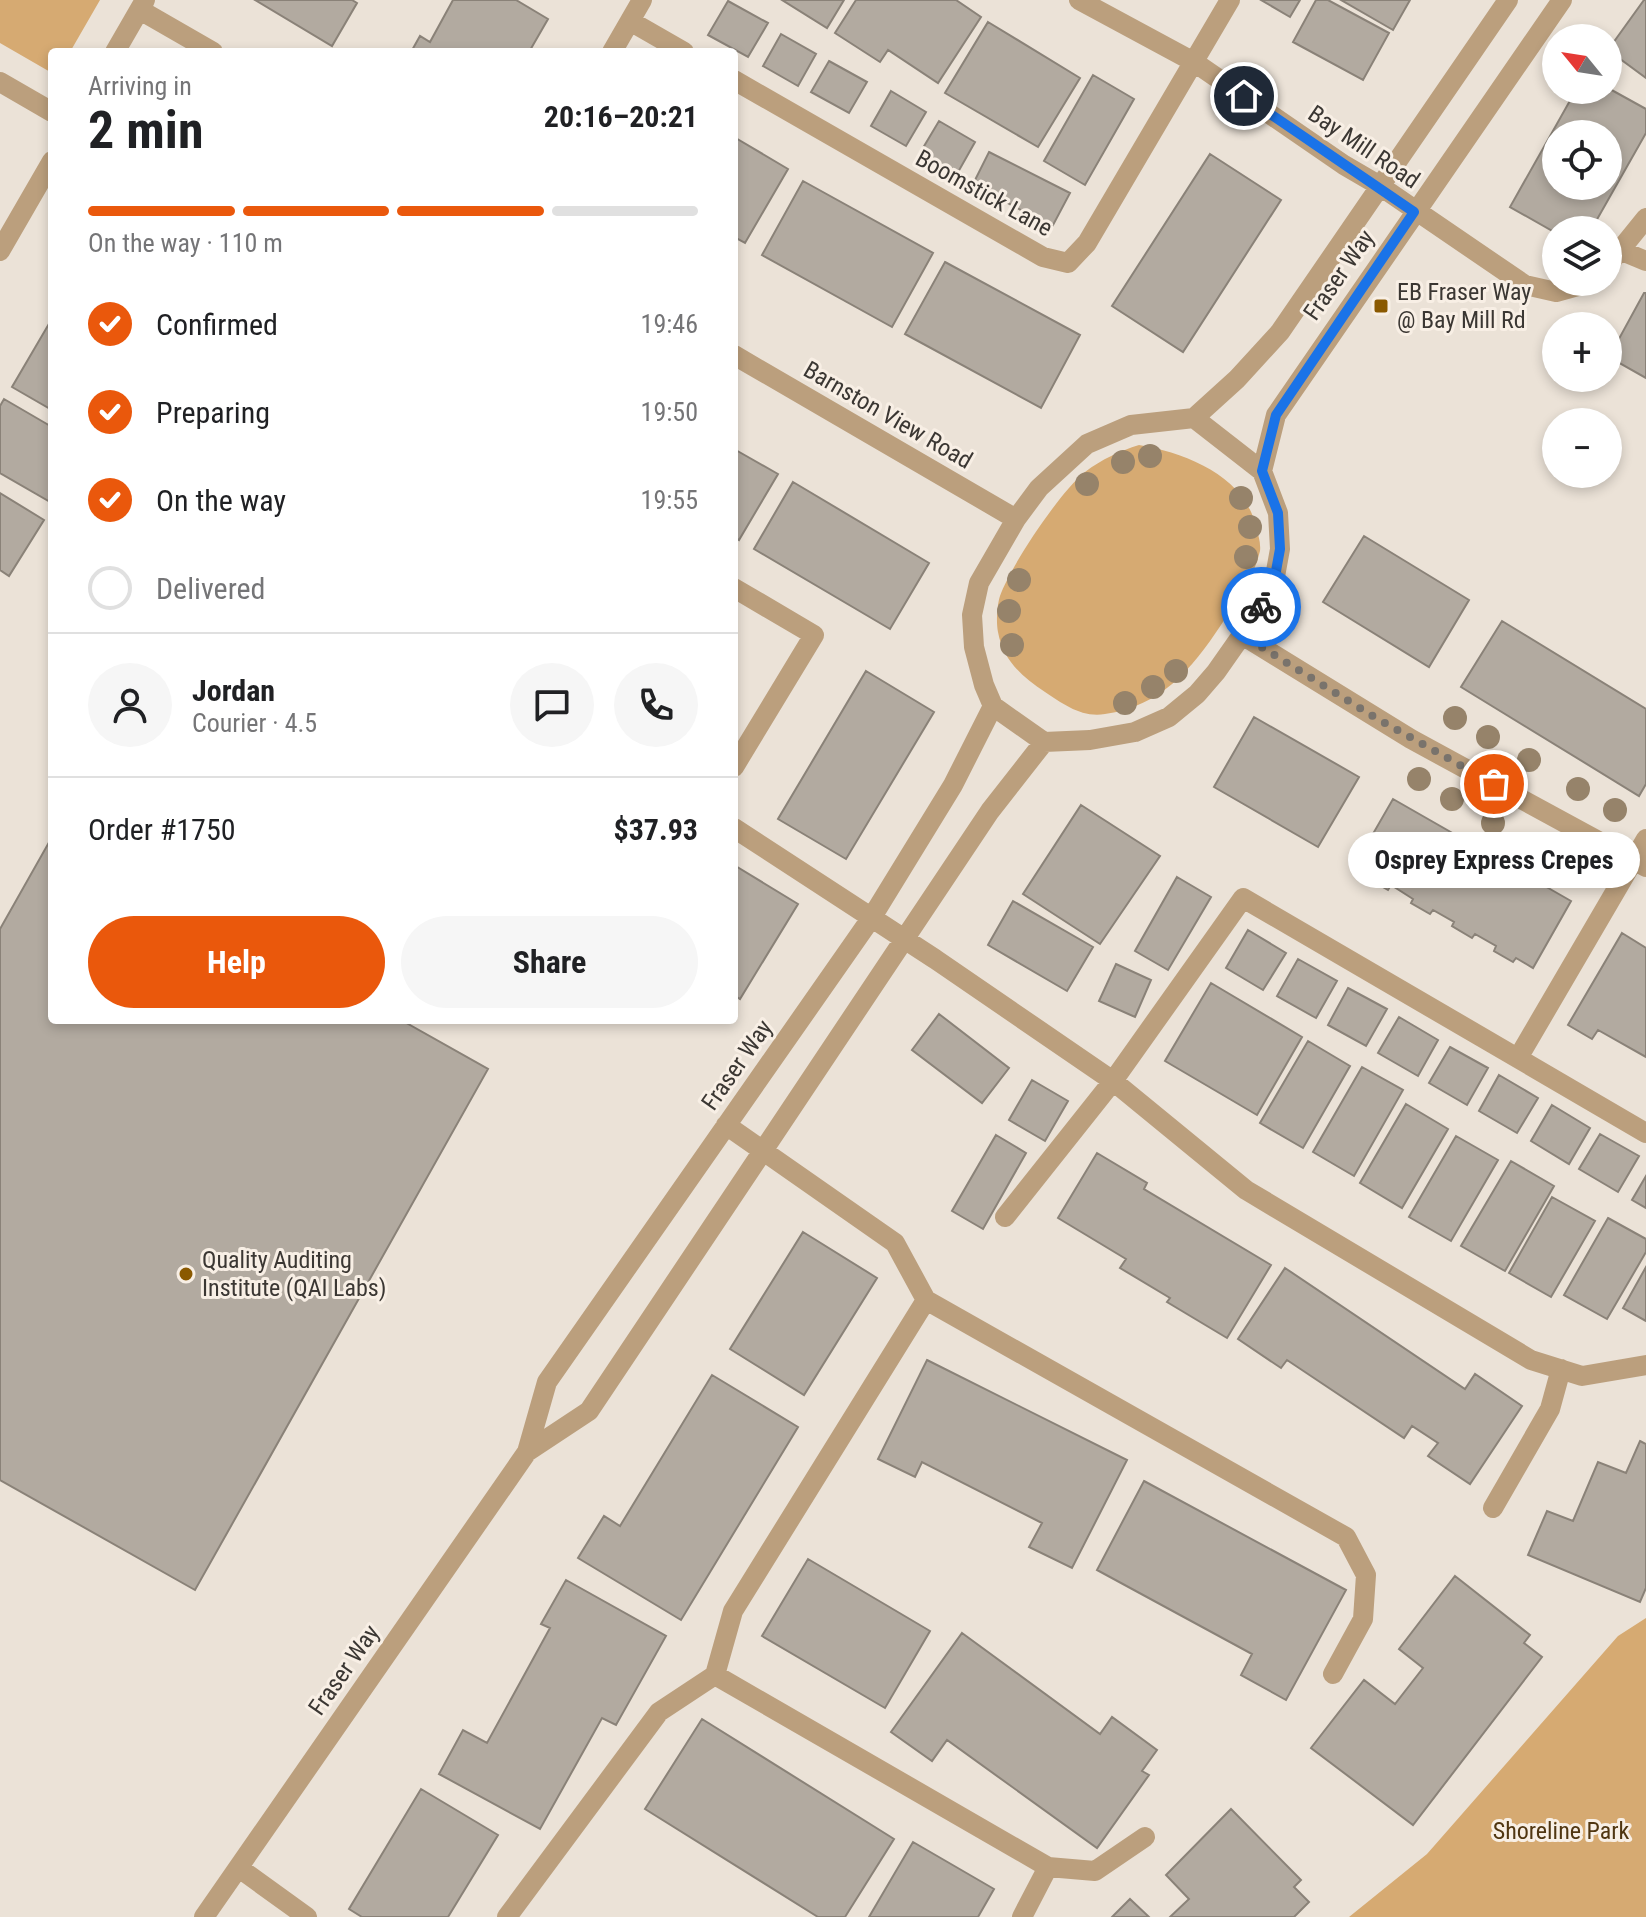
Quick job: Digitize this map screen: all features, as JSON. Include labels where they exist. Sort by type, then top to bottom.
[{"type":"street","points":[[614,48],[642,0]]},
{"type":"street","name":"Bay Mill Road","points":[[1079,0],[1194,62],[1525,285],[1542,289]]},
{"type":"street","name":"Boomstick Lane","points":[[738,82],[1043,257],[1068,263],[1087,243],[1230,0]]},
{"type":"street","name":"Fraser Way","points":[[1194,418],[1237,379],[1280,332],[1508,0]]},
{"type":"street","name":"Fraser Way","points":[[1262,471],[1276,415],[1562,0]]},
{"type":"street","points":[[117,48],[142,5],[207,48]]},
{"type":"street","points":[[630,21],[677,48]]},
{"type":"street","points":[[0,82],[48,110]]},
{"type":"street","points":[[0,251],[48,168]]},
{"type":"street","points":[[1622,249],[1646,218]]},
{"type":"street","points":[[1622,259],[1646,261]]},
{"type":"street","name":"Barnston View Road","points":[[738,357],[1016,519]]},
{"type":"street","points":[[1194,418],[1262,471],[1278,513],[1280,549],[1274,582],[1256,615],[1197,694],[1169,717],[1135,732],[1090,740],[1044,742],[993,706],[974,647],[972,615],[979,583],[1016,519],[1039,488],[1087,444],[1131,425],[1194,418]]},
{"type":"street","points":[[738,590],[814,635],[738,760]]},
{"type":"street","points":[[1242,635],[1411,739],[1640,864]]},
{"type":"street","name":"Fraser Way","points":[[204,1917],[527,1452],[547,1382],[872,917],[953,785],[993,706]]},
{"type":"street","name":"Fraser Way","points":[[527,1452],[589,1411],[990,811],[1044,742]]},
{"type":"street","points":[[738,831],[906,939],[1113,1081],[1246,1190],[1531,1360],[1582,1376],[1646,1365]]},
{"type":"street","points":[[1518,1058],[1640,864],[1646,839]]},
{"type":"street","points":[[1005,1217],[1113,1081],[1243,898],[1646,1133]]},
{"type":"street","points":[[726,1125],[895,1243],[926,1300],[1346,1537],[1366,1575],[1363,1619],[1333,1674]]},
{"type":"street","points":[[507,1917],[659,1712],[715,1675],[733,1611],[926,1300]]},
{"type":"street","points":[[1493,1508],[1550,1409],[1561,1369]]},
{"type":"street","points":[[715,1675],[1048,1867],[1095,1871],[1145,1837]]},
{"type":"street","points":[[1022,1917],[1048,1867]]},
{"type":"street","points":[[239,1868],[307,1917]]},
{"type":"green space","points":[[0,0],[100,0],[72,48],[48,48],[48,71],[0,43]]},
{"type":"green space","points":[[1139,445],[1194,461],[1227,481],[1250,509],[1260,551],[1249,580],[1233,608],[1186,671],[1143,703],[1105,714],[1088,714],[1059,701],[1015,667],[1001,642],[997,624],[998,604],[1025,548],[1075,482],[1105,459]]},
{"type":"green space","name":"Shoreline Park","points":[[1646,1618],[1646,1917],[1349,1917],[1427,1854],[1618,1636]]},
{"type":"building","points":[[255,0],[352,0],[357,3],[332,46]]},
{"type":"building","points":[[453,0],[516,0],[548,19],[531,48],[413,48],[420,36],[430,42]]},
{"type":"building","points":[[782,0],[844,0],[827,28]]},
{"type":"building","points":[[856,0],[956,0],[981,17],[938,83],[888,50],[880,62],[835,33]]},
{"type":"building","points":[[1261,0],[1300,0],[1290,17]]},
{"type":"building","points":[[1316,0],[1328,0],[1389,33],[1363,80],[1293,42]]},
{"type":"building","points":[[1341,0],[1410,0],[1393,30]]},
{"type":"building","points":[[1646,0],[1646,78],[1622,60],[1622,31]]},
{"type":"building","points":[[728,1],[768,23],[748,57],[738,52],[738,48],[732,48],[708,35]]},
{"type":"building","points":[[988,22],[1080,78],[1038,147],[945,93]]},
{"type":"building","points":[[781,34],[816,54],[798,86],[763,66]]},
{"type":"building","points":[[829,61],[867,82],[849,113],[811,92]]},
{"type":"building","points":[[1093,75],[1134,99],[1085,185],[1044,161]]},
{"type":"building","points":[[891,91],[926,112],[906,146],[871,126]]},
{"type":"building","points":[[1622,96],[1646,109],[1646,133],[1622,175],[1622,120],[1559,120],[1568,104],[1622,104]]},
{"type":"building","points":[[939,121],[975,142],[957,174],[920,153]]},
{"type":"building","points":[[738,139],[788,169],[745,243],[738,239]]},
{"type":"building","points":[[1542,150],[1542,200],[1608,200],[1599,216],[1542,216],[1542,225],[1510,207]]},
{"type":"building","points":[[989,152],[1070,193],[1052,227],[973,184]]},
{"type":"building","points":[[1210,154],[1281,200],[1183,352],[1112,306]]},
{"type":"building","points":[[803,181],[933,253],[892,327],[762,255]]},
{"type":"building","points":[[945,262],[1080,335],[1041,408],[905,334]]},
{"type":"building","points":[[1646,293],[1646,378],[1622,364],[1622,333]]},
{"type":"building","points":[[48,325],[48,408],[12,387]]},
{"type":"building","points":[[4,399],[48,425],[48,501],[0,473],[0,406]]},
{"type":"building","points":[[738,451],[778,474],[738,539]]},
{"type":"building","points":[[793,482],[929,563],[890,629],[754,549]]},
{"type":"building","points":[[0,493],[44,520],[9,576],[0,570]]},
{"type":"building","points":[[1364,536],[1469,600],[1429,667],[1323,602]]},
{"type":"building","points":[[1502,621],[1646,709],[1646,784],[1639,796],[1461,687]]},
{"type":"building","points":[[866,671],[934,712],[846,859],[778,819]]},
{"type":"building","points":[[1254,717],[1359,777],[1318,847],[1214,787]]},
{"type":"building","points":[[1393,799],[1571,901],[1533,968],[1516,958],[1513,962],[1494,951],[1496,946],[1475,934],[1472,938],[1452,926],[1454,922],[1433,910],[1430,914],[1411,903],[1413,899],[1391,885],[1388,890],[1369,879],[1371,874],[1355,865]]},
{"type":"building","points":[[1081,805],[1160,856],[1100,944],[1023,894]]},
{"type":"building","name":"Quality Auditing Institute (QAI Labs)","points":[[48,844],[48,1024],[408,1024],[488,1069],[195,1590],[0,1480],[0,929]]},
{"type":"building","points":[[738,867],[798,904],[740,999],[738,998]]},
{"type":"building","points":[[1177,877],[1211,897],[1168,970],[1135,951]]},
{"type":"building","points":[[1013,901],[1093,947],[1067,991],[988,945]]},
{"type":"building","points":[[1248,930],[1286,953],[1263,990],[1226,968]]},
{"type":"building","points":[[1622,933],[1646,948],[1646,1057],[1598,1030],[1592,1039],[1568,1025]]},
{"type":"building","points":[[1298,959],[1337,981],[1316,1018],[1277,996]]},
{"type":"building","points":[[1116,964],[1151,980],[1135,1017],[1099,1001]]},
{"type":"building","points":[[1211,983],[1302,1037],[1257,1115],[1165,1061]]},
{"type":"building","points":[[1348,988],[1387,1009],[1366,1046],[1328,1025]]},
{"type":"building","points":[[939,1014],[1009,1068],[982,1103],[912,1050]]},
{"type":"building","points":[[1399,1017],[1438,1040],[1418,1076],[1378,1053]]},
{"type":"building","points":[[1308,1041],[1350,1066],[1303,1148],[1260,1123]]},
{"type":"building","points":[[1450,1047],[1488,1068],[1467,1105],[1429,1083]]},
{"type":"building","points":[[1362,1067],[1403,1090],[1354,1176],[1313,1152]]},
{"type":"building","points":[[1499,1075],[1538,1098],[1517,1133],[1479,1111]]},
{"type":"building","points":[[1032,1080],[1068,1101],[1045,1141],[1009,1120]]},
{"type":"building","points":[[1406,1104],[1448,1129],[1402,1208],[1360,1183]]},
{"type":"building","points":[[1552,1105],[1590,1128],[1569,1164],[1531,1141]]},
{"type":"building","points":[[1600,1134],[1639,1156],[1618,1192],[1579,1169]]},
{"type":"building","points":[[996,1135],[1026,1153],[983,1229],[952,1211]]},
{"type":"building","points":[[1456,1136],[1498,1160],[1451,1241],[1409,1217]]},
{"type":"building","points":[[1097,1153],[1147,1183],[1144,1189],[1271,1265],[1227,1338],[1167,1302],[1170,1298],[1120,1268],[1126,1259],[1058,1218]]},
{"type":"building","points":[[1511,1161],[1554,1186],[1505,1271],[1461,1246]]},
{"type":"building","points":[[1646,1176],[1646,1208],[1632,1200]]},
{"type":"building","points":[[1552,1197],[1595,1221],[1551,1297],[1509,1273]]},
{"type":"building","points":[[1608,1218],[1646,1239],[1646,1252],[1607,1319],[1564,1295]]},
{"type":"building","points":[[803,1232],[877,1278],[804,1395],[730,1349]]},
{"type":"building","points":[[1646,1267],[1646,1321],[1623,1308]]},
{"type":"building","points":[[1285,1268],[1465,1389],[1475,1374],[1522,1406],[1470,1484],[1428,1456],[1438,1443],[1412,1426],[1404,1438],[1287,1360],[1281,1368],[1238,1339]]},
{"type":"building","points":[[927,1360],[1127,1460],[1072,1568],[1029,1547],[1042,1523],[922,1462],[915,1477],[878,1459]]},
{"type":"building","points":[[712,1375],[798,1427],[681,1620],[578,1558],[604,1516],[620,1526]]},
{"type":"building","points":[[1640,1441],[1646,1444],[1646,1588],[1640,1602],[1528,1555],[1547,1511],[1573,1521],[1598,1462],[1626,1473]]},
{"type":"building","points":[[1144,1481],[1346,1590],[1286,1700],[1241,1675],[1252,1654],[1097,1570]]},
{"type":"building","points":[[808,1559],[930,1631],[885,1708],[762,1636]]},
{"type":"building","points":[[1455,1576],[1530,1635],[1524,1643],[1542,1657],[1413,1825],[1311,1748],[1364,1680],[1395,1704],[1423,1668],[1399,1649]]},
{"type":"building","points":[[566,1580],[666,1636],[616,1725],[602,1718],[540,1829],[439,1774],[463,1730],[487,1743],[550,1628],[541,1624]]},
{"type":"building","points":[[962,1633],[1100,1734],[1112,1717],[1157,1750],[1142,1771],[1149,1775],[1097,1848],[947,1740],[932,1761],[891,1732]]},
{"type":"building","points":[[702,1719],[894,1839],[845,1917],[818,1917],[645,1809]]},
{"type":"building","points":[[421,1789],[498,1835],[448,1917],[362,1917],[349,1909]]},
{"type":"building","points":[[1231,1809],[1301,1880],[1294,1887],[1309,1902],[1294,1917],[1170,1917],[1189,1899],[1166,1875]]},
{"type":"building","points":[[913,1842],[994,1889],[978,1917],[869,1917]]},
{"type":"building","points":[[1130,1899],[1149,1917],[1112,1917]]},
{"type":"way so far","points":[[1261,607],[1242,635],[1411,739],[1494,784]]},
{"type":"place","name":"EB Fraser Way @ Bay Mill Rd","points":[[1381,306]]},
{"type":"place","name":"Osprey Express Crepes","points":[[1494,784]]},
{"type":"place","name":"Quality Auditing Institute (QAI Labs)","points":[[186,1274]]},
{"type":"route","points":[[1244,96],[1414,212],[1276,415],[1262,471],[1278,513],[1280,549],[1274,582],[1261,607]]}]
